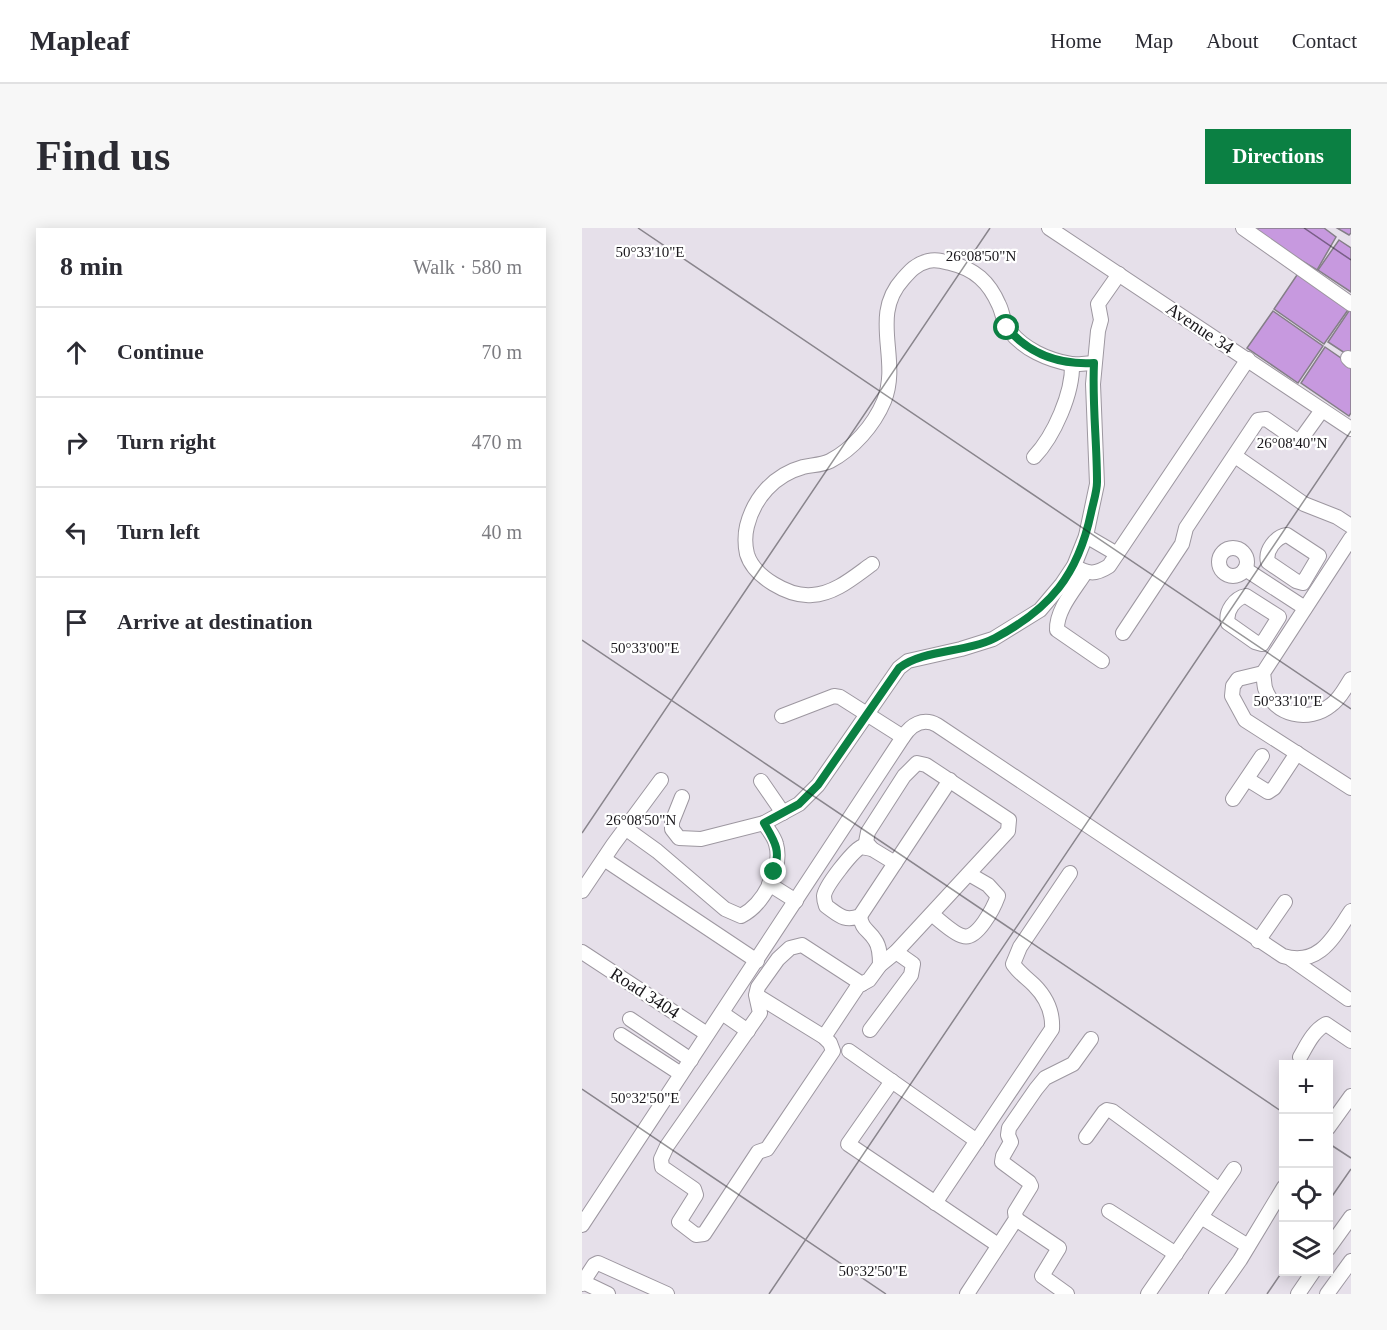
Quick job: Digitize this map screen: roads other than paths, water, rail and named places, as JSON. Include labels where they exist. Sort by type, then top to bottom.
[{"type":"street","name":"Avenue 34","points":[[1048,228],[1351,429]]},
{"type":"street","points":[[1243,228],[1351,304]]},
{"type":"street","points":[[872,564],[832,590],[813,596],[798,594],[783,588],[764,576],[755,567],[747,554],[746,529],[762,492],[777,479],[800,468],[829,462],[854,443],[874,421],[885,399],[890,374],[885,315],[889,299],[913,267],[926,261],[936,260],[966,267],[985,280],[999,305],[1007,328],[1016,339],[1034,352],[1072,364],[1094,363]]},
{"type":"street","points":[[1102,661],[1057,630],[1056,622],[1080,569],[1097,484],[1093,384],[1101,320],[1098,304],[1119,274]]},
{"type":"street","points":[[1080,569],[1099,573],[1109,566],[1248,359]]},
{"type":"street","points":[[1034,457],[1052,434],[1072,380],[1072,364]]},
{"type":"street","points":[[1123,633],[1182,544],[1186,528],[1258,420],[1266,419],[1299,442],[1322,410]]},
{"type":"street","points":[[1235,456],[1304,504],[1337,517],[1351,526]]},
{"type":"street","points":[[1086,536],[1117,554]]},
{"type":"street","points":[[1351,538],[1263,673],[1265,688],[1271,699],[1281,709],[1292,715],[1305,716],[1329,708],[1351,679]]},
{"type":"street","points":[[682,797],[672,822],[672,829],[679,838],[701,839],[764,823],[799,804],[818,785],[899,668],[908,661],[993,639],[1040,610],[1080,569]]},
{"type":"street","points":[[1245,569],[1305,608]]},
{"type":"street","points":[[1312,569],[1325,578]]},
{"type":"street","points":[[1271,630],[1284,639]]},
{"type":"street","points":[[1263,673],[1238,679],[1233,686],[1232,696],[1245,720],[1351,788]]},
{"type":"street","points":[[782,716],[834,696],[848,701],[903,737]]},
{"type":"street","points":[[582,1225],[907,731],[919,723],[933,723],[1348,999]]},
{"type":"street","points":[[1247,779],[1268,792],[1274,788],[1297,753]]},
{"type":"street","points":[[1233,799],[1262,756]]},
{"type":"street","points":[[824,1037],[858,986],[869,980],[880,964],[896,952],[969,874],[1008,831],[1009,820],[927,765],[917,763],[904,776],[868,832],[866,842],[872,849],[895,863]]},
{"type":"street","points":[[582,891],[661,780]]},
{"type":"street","points":[[761,780],[783,813]]},
{"type":"street","points":[[872,849],[861,847],[854,851],[824,896],[826,906],[850,920],[860,916],[950,780]]},
{"type":"street","points":[[625,828],[657,851],[708,896],[734,914],[741,916],[747,913],[762,896],[777,861],[775,841],[764,823]]},
{"type":"street","points":[[603,859],[757,962]]},
{"type":"street","points":[[935,1203],[1052,1029],[1050,1009],[1034,985],[1019,973],[1013,964],[1020,947],[1070,873]]},
{"type":"street","points":[[932,914],[963,936],[976,932],[994,906],[998,896],[988,885],[969,874]]},
{"type":"street","points":[[769,884],[796,901]]},
{"type":"street","points":[[1258,941],[1285,902]]},
{"type":"street","points":[[1291,959],[1309,957],[1324,948],[1351,911]]},
{"type":"street","points":[[860,916],[861,925],[875,940],[880,953],[880,964]]},
{"type":"street","points":[[756,995],[824,1037],[830,1043],[833,1051],[767,1149],[758,1152],[704,1234],[696,1235],[679,1222],[696,1195],[694,1189],[662,1167],[661,1159],[667,1146],[760,1013],[756,995],[758,987],[778,959],[790,948],[802,945],[862,984]]},
{"type":"street","name":"Road 3404","points":[[582,952],[707,1034]]},
{"type":"street","points":[[870,1030],[911,975],[913,964],[896,952]]},
{"type":"street","points":[[722,1013],[748,1031]]},
{"type":"street","points":[[630,1019],[691,1060]]},
{"type":"street","points":[[1300,1057],[1314,1034],[1326,1024],[1351,1041]]},
{"type":"street","points":[[621,1035],[681,1074]]},
{"type":"street","points":[[967,1294],[1016,1219],[1015,1212],[1031,1186],[1029,1182],[1002,1162],[1011,1142],[1008,1135],[1009,1128],[1045,1078],[1073,1065],[1091,1039]]},
{"type":"street","points":[[849,1051],[977,1141]]},
{"type":"street","points":[[892,1081],[848,1144],[998,1245]]},
{"type":"street","points":[[1333,1122],[1351,1096]]},
{"type":"street","points":[[1086,1137],[1104,1112],[1112,1110],[1218,1189]]},
{"type":"street","points":[[1149,1294],[1234,1168]]},
{"type":"street","points":[[1216,1294],[1279,1195]]},
{"type":"street","points":[[1109,1211],[1176,1254]]},
{"type":"street","points":[[1201,1217],[1248,1246]]},
{"type":"street","points":[[1333,1244],[1351,1217]]},
{"type":"street","points":[[1016,1219],[1059,1248],[1042,1276],[1067,1294]]},
{"type":"street","points":[[1327,1294],[1351,1261]]},
{"type":"street","points":[[608,1294],[582,1283],[594,1265],[598,1263],[667,1294]]},
{"type":"street","points":[[1298,1294],[1310,1276]]}]
